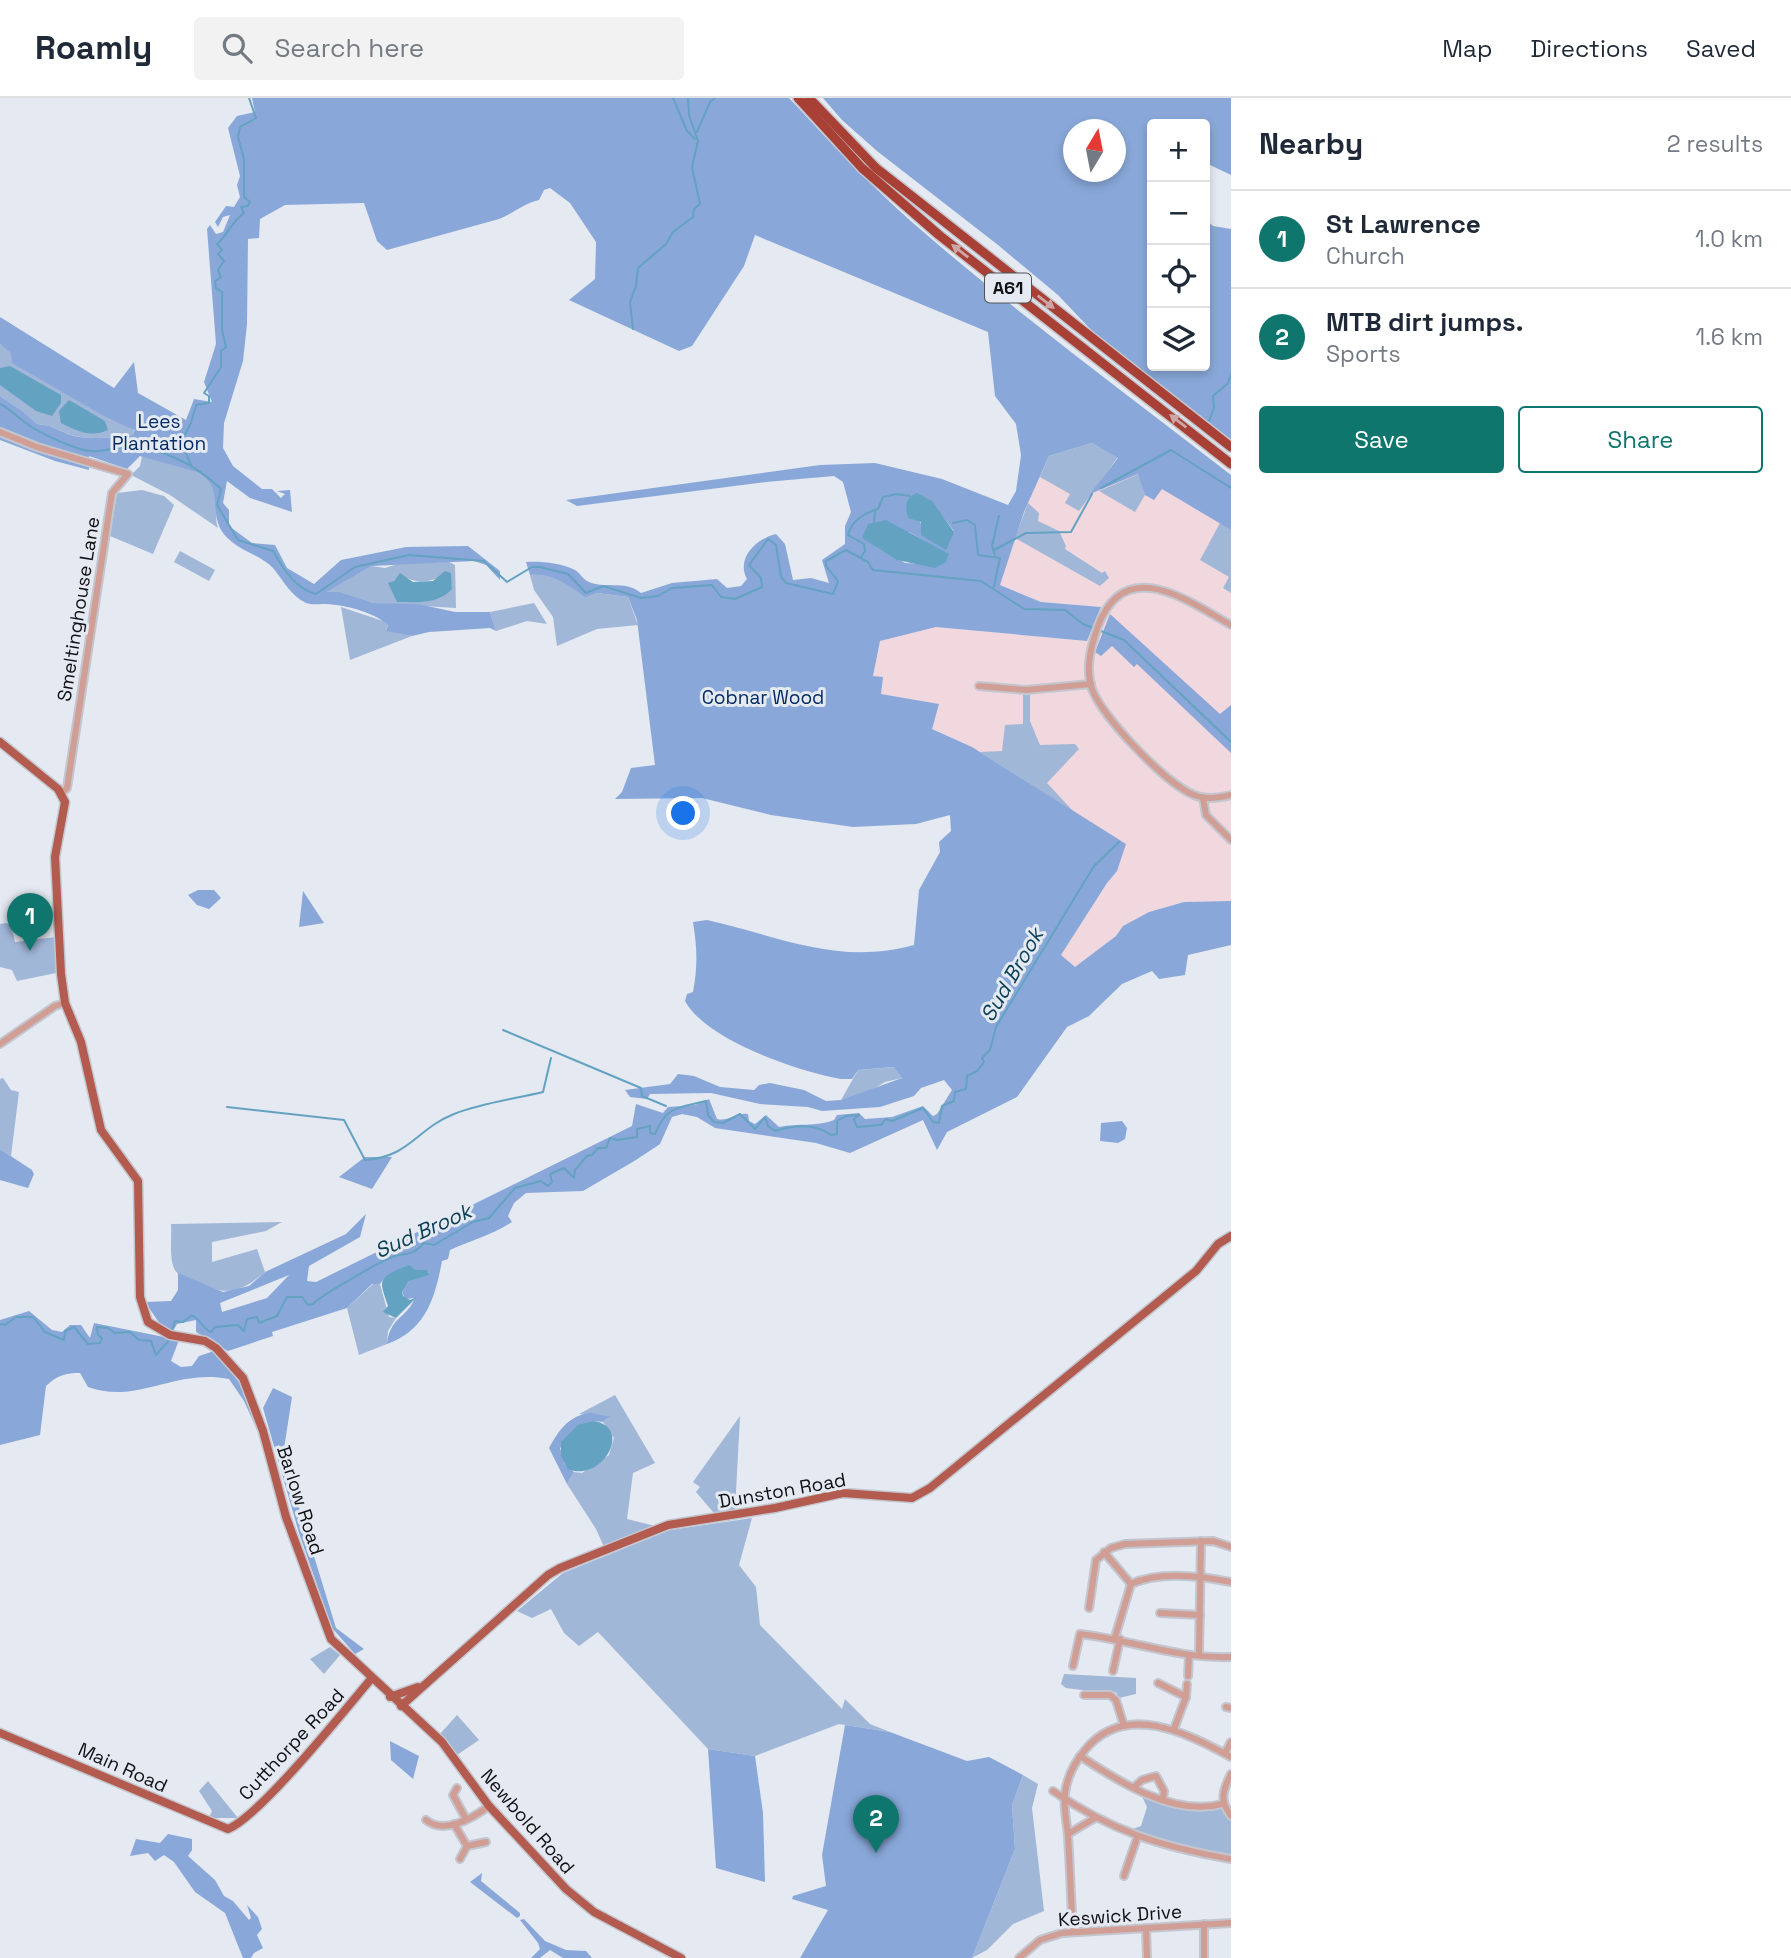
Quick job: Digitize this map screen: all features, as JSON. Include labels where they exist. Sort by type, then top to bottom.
[{"type":"highway","name":"A61","points":[[798,98],[862,168],[939,235],[1231,464]]},
{"type":"highway","name":"A61","points":[[809,98],[876,168],[1231,447]]},
{"type":"main road","points":[[0,742],[62,793],[65,810],[55,857],[65,1003]]},
{"type":"main road","name":"Barlow Road","points":[[65,1003],[81,1042],[101,1130],[138,1181],[139,1264],[145,1315],[152,1327],[170,1335],[195,1338],[216,1348],[234,1366],[250,1391],[286,1517],[326,1629],[371,1679]]},
{"type":"main road","name":"Dunston Road","points":[[401,1706],[548,1575],[668,1525],[775,1508],[843,1493],[912,1498],[930,1488],[1196,1272],[1217,1244],[1231,1236]]},
{"type":"main road","name":"Newbold Road","points":[[371,1679],[442,1742],[489,1806],[536,1860],[584,1904],[681,1958]]},
{"type":"main road","name":"Cutthorpe Road","points":[[232,1827],[262,1800],[371,1679]]},
{"type":"main road","name":"Dunston Road","points":[[390,1697],[421,1686]]},
{"type":"main road","name":"Main Road","points":[[0,1732],[58,1755],[215,1826],[232,1827]]},
{"type":"street","name":"Smeltinghouse Lane","points":[[0,432],[37,447],[128,474],[112,493],[67,789],[62,793]]},
{"type":"street","points":[[1231,625],[1173,594],[1149,587],[1129,589],[1109,605],[1093,639],[1090,656],[1091,684],[1099,706],[1111,722],[1177,785],[1203,798],[1231,795]]},
{"type":"street","points":[[979,686],[1026,690],[1091,684]]},
{"type":"street","points":[[1203,798],[1206,815],[1231,840]]},
{"type":"street","points":[[55,1006],[63,986]]},
{"type":"street","points":[[0,1044],[55,1006],[65,1003]]},
{"type":"street","points":[[1089,1608],[1096,1560],[1104,1552],[1125,1545],[1201,1541],[1213,1541],[1231,1547]]},
{"type":"street","points":[[1199,1655],[1201,1541]]},
{"type":"street","points":[[1104,1552],[1130,1584]]},
{"type":"street","points":[[1130,1584],[1150,1577],[1231,1582]]},
{"type":"street","points":[[1113,1671],[1130,1584]]},
{"type":"street","points":[[1160,1613],[1200,1615]]},
{"type":"street","points":[[1073,1666],[1080,1634],[1118,1638],[1189,1656],[1231,1657]]},
{"type":"street","points":[[1174,1729],[1186,1697],[1189,1656]]},
{"type":"street","points":[[1157,1683],[1186,1697]]},
{"type":"street","points":[[1084,1695],[1110,1695],[1116,1700],[1124,1726]]},
{"type":"street","points":[[1073,1932],[1065,1799],[1069,1777],[1080,1756],[1098,1736],[1124,1726],[1151,1724],[1174,1729],[1228,1755],[1231,1742]]},
{"type":"street","points":[[1080,1756],[1134,1787],[1163,1799],[1198,1807],[1223,1804]]},
{"type":"street","points":[[1231,1774],[1224,1790],[1223,1804],[1231,1815]]},
{"type":"street","points":[[1134,1787],[1142,1780],[1156,1776],[1164,1791],[1163,1799]]},
{"type":"street","points":[[457,1788],[451,1795],[466,1819]]},
{"type":"street","points":[[1053,1791],[1095,1818],[1137,1838],[1231,1859]]},
{"type":"street","points":[[426,1820],[435,1829],[466,1819],[489,1806]]},
{"type":"street","points":[[1068,1834],[1095,1818]]},
{"type":"street","points":[[454,1824],[467,1846]]},
{"type":"street","points":[[1125,1876],[1137,1838]]},
{"type":"street","points":[[458,1859],[467,1846],[487,1841]]},
{"type":"street","name":"Keswick Drive","points":[[1019,1958],[1040,1940],[1073,1932],[1231,1923]]},
{"type":"street","points":[[1204,1924],[1205,1958]]},
{"type":"street","points":[[1146,1928],[1147,1958]]},
{"type":"shaded area","points":[[0,344],[109,419],[135,429],[132,435],[82,437],[37,424],[0,396]]},
{"type":"shaded area","points":[[10,366],[61,395],[61,403],[52,416],[36,411],[0,385],[0,368]]},
{"type":"shaded area","points":[[69,400],[105,421],[108,430],[90,433],[61,423],[59,411]]},
{"type":"shaded area","points":[[1092,443],[1118,457],[1079,511],[1065,503],[1070,494],[1040,477],[1049,456]]},
{"type":"shaded area","points":[[142,456],[183,466],[210,482],[217,499],[218,528],[170,495],[131,475],[140,466]]},
{"type":"shaded area","points":[[1049,456],[1139,474],[1231,530],[1231,901],[1184,902],[1149,912],[1124,926],[1116,936],[1076,968],[1061,955],[1117,871],[1125,844],[972,747],[931,728],[938,704],[881,694],[873,676],[880,641],[936,627],[1087,641],[1101,607],[1041,602],[1000,585],[1024,512]]},
{"type":"shaded area","points":[[1139,474],[1145,495],[1135,512],[1099,491]]},
{"type":"shaded area","points":[[142,490],[164,496],[174,505],[153,554],[110,536],[117,493]]},
{"type":"shaded area","points":[[917,493],[932,501],[954,532],[946,550],[921,535],[921,522],[908,518],[907,503],[910,497]]},
{"type":"shaded area","points":[[1028,503],[1039,513],[1038,521],[1059,531],[1065,549],[1102,573],[1105,571],[1109,578],[1100,586],[1015,538]]},
{"type":"shaded area","points":[[886,520],[949,554],[946,562],[935,568],[897,560],[862,538],[868,524]]},
{"type":"shaded area","points":[[1220,523],[1231,530],[1231,593],[1223,588],[1229,577],[1200,560]]},
{"type":"shaded area","points":[[180,551],[215,570],[209,581],[174,562]]},
{"type":"shaded area","points":[[449,562],[455,565],[456,608],[373,603],[325,593],[372,566],[385,568],[401,563]],"holes":[[[450,573],[452,589],[394,581],[400,574],[413,580],[425,581]]]},
{"type":"shaded area","points":[[445,571],[451,573],[452,589],[433,600],[397,602],[388,583],[394,581],[400,573],[413,582],[433,581]]},
{"type":"shaded area","points":[[546,573],[558,578],[585,598],[597,593],[628,597],[638,625],[597,629],[557,646],[553,617],[534,590],[530,575]]},
{"type":"shaded area","points":[[534,603],[547,624],[527,621],[496,631],[490,612]]},
{"type":"shaded area","points":[[341,607],[383,621],[388,625],[386,630],[412,636],[350,660]]},
{"type":"shaded area","points":[[1023,695],[1030,695],[1030,721],[1040,745],[1075,744],[1079,749],[1047,783],[1073,811],[980,752],[1002,751],[1005,725],[1023,724]]},
{"type":"shaded area","points":[[0,924],[11,925],[15,942],[56,937],[56,973],[17,981],[12,970],[0,967]]},
{"type":"shaded area","points":[[895,1067],[902,1078],[885,1082],[867,1093],[841,1100],[858,1070]]},
{"type":"shaded area","points":[[3,1078],[11,1090],[19,1092],[11,1156],[0,1149],[0,1079]]},
{"type":"shaded area","points":[[282,1222],[266,1231],[212,1242],[212,1262],[257,1249],[265,1272],[238,1289],[213,1289],[177,1272],[172,1263],[171,1224]]},
{"type":"shaded area","points":[[409,1265],[415,1270],[427,1270],[429,1275],[409,1281],[402,1292],[403,1296],[410,1300],[417,1297],[396,1318],[383,1312],[388,1306],[383,1280]]},
{"type":"shaded area","points":[[373,1284],[380,1284],[389,1317],[396,1318],[388,1331],[387,1344],[359,1355],[347,1308]]},
{"type":"shaded area","points":[[615,1395],[655,1463],[633,1473],[627,1519],[655,1526],[604,1547],[596,1529],[567,1484],[574,1472],[582,1473],[609,1455],[614,1438],[603,1422],[609,1418],[579,1414]]},
{"type":"shaded area","points":[[740,1416],[735,1511],[713,1512],[696,1492],[700,1487],[693,1482]]},
{"type":"shaded area","points":[[594,1421],[606,1426],[611,1433],[612,1443],[608,1453],[592,1468],[580,1471],[568,1469],[561,1456],[561,1442],[578,1425]]},
{"type":"shaded area","points":[[752,1518],[739,1565],[756,1587],[760,1625],[842,1709],[845,1699],[870,1724],[890,1732],[839,1724],[755,1756],[708,1749],[598,1632],[579,1646],[564,1633],[551,1609],[532,1618],[517,1611],[563,1573],[670,1530]]},
{"type":"shaded area","points":[[330,1647],[340,1655],[324,1674],[310,1659]]},
{"type":"shaded area","points":[[1064,1674],[1136,1678],[1136,1694],[1119,1698],[1116,1692],[1113,1694],[1066,1688],[1061,1684]]},
{"type":"shaded area","points":[[457,1715],[479,1740],[457,1755],[440,1734]]},
{"type":"shaded area","points":[[1023,1775],[1038,1784],[1032,1808],[1044,1911],[1013,1924],[987,1950],[972,1958],[1015,1849],[1012,1805]]},
{"type":"shaded area","points":[[208,1781],[238,1818],[209,1818],[212,1811],[199,1791]]},
{"type":"shaded area","points":[[1140,1792],[1167,1802],[1221,1807],[1231,1821],[1231,1857],[1180,1847],[1130,1830],[1141,1826],[1147,1807]]},
{"type":"green space","points":[[252,98],[789,98],[913,223],[1070,351],[1231,475],[1231,530],[1162,489],[1154,500],[1145,495],[1138,474],[1090,494],[1118,458],[1092,443],[1049,456],[1024,512],[1000,585],[1041,602],[1101,607],[1087,641],[936,627],[880,641],[873,676],[883,677],[881,694],[939,704],[932,729],[972,747],[1126,844],[1117,871],[1061,955],[1075,967],[1116,936],[1123,926],[1149,912],[1184,902],[1231,901],[1231,945],[1188,955],[1185,975],[1159,979],[1152,971],[1122,984],[1089,1016],[1067,1027],[1017,1097],[947,1132],[937,1150],[923,1120],[850,1153],[816,1143],[715,1128],[697,1117],[682,1114],[672,1117],[660,1144],[636,1160],[583,1191],[526,1193],[514,1203],[508,1216],[512,1222],[450,1250],[448,1259],[442,1261],[432,1300],[420,1321],[400,1338],[387,1344],[391,1328],[415,1298],[405,1299],[402,1292],[409,1281],[429,1272],[402,1271],[390,1274],[380,1284],[372,1284],[347,1308],[272,1332],[273,1336],[228,1351],[196,1332],[196,1320],[177,1324],[172,1333],[162,1327],[145,1302],[171,1301],[178,1290],[178,1273],[223,1292],[249,1286],[265,1272],[346,1234],[366,1214],[360,1237],[309,1266],[307,1281],[316,1282],[632,1126],[636,1104],[663,1113],[668,1107],[695,1105],[709,1099],[717,1119],[748,1114],[749,1121],[755,1124],[766,1115],[779,1127],[820,1123],[834,1120],[837,1115],[859,1113],[865,1119],[892,1117],[923,1106],[933,1116],[937,1114],[952,1090],[944,1080],[921,1088],[914,1096],[880,1107],[822,1111],[808,1107],[760,1104],[711,1093],[650,1094],[647,1099],[630,1097],[625,1090],[670,1084],[678,1074],[694,1076],[720,1087],[754,1090],[759,1085],[770,1083],[804,1090],[826,1101],[841,1100],[902,1078],[894,1067],[858,1070],[852,1079],[823,1075],[755,1052],[713,1029],[696,1016],[685,1001],[687,994],[693,992],[696,974],[693,922],[707,920],[834,951],[886,951],[914,945],[919,890],[940,852],[939,842],[951,831],[950,815],[916,824],[853,827],[771,815],[702,798],[615,799],[622,792],[631,768],[655,765],[637,620],[628,597],[597,593],[585,598],[553,578],[530,575],[526,562],[564,566],[575,570],[594,584],[628,586],[641,593],[672,583],[717,579],[727,588],[741,586],[747,579],[744,564],[750,551],[761,540],[776,534],[785,544],[793,580],[811,578],[829,583],[822,560],[845,544],[845,526],[851,512],[843,482],[834,476],[577,506],[566,500],[820,465],[875,463],[942,479],[1008,505],[1016,491],[1021,455],[1016,424],[995,396],[988,332],[755,235],[744,266],[692,346],[679,351],[569,300],[595,279],[596,242],[570,203],[550,188],[544,190],[539,200],[499,219],[387,250],[377,241],[364,203],[285,205],[260,219],[259,238],[248,239],[247,324],[243,361],[224,423],[223,448],[233,466],[262,489],[272,489],[281,498],[285,494],[277,491],[290,490],[292,512],[250,498],[227,481],[223,503],[229,510],[229,526],[252,543],[275,545],[287,568],[314,584],[341,560],[406,547],[468,546],[500,571],[500,580],[486,565],[474,561],[372,566],[327,592],[339,592],[373,603],[418,604],[455,612],[490,612],[496,631],[490,628],[429,632],[412,636],[386,631],[388,625],[356,609],[306,603],[292,592],[269,564],[237,546],[223,533],[218,523],[212,487],[207,479],[197,472],[140,456],[127,469],[89,456],[89,470],[55,461],[0,440],[0,396],[37,424],[74,436],[117,437],[132,435],[135,430],[109,419],[12,363],[11,353],[0,344],[0,317],[114,388],[134,362],[138,393],[186,420],[194,399],[212,402],[204,382],[216,344],[207,229],[210,225],[216,234],[223,232],[230,215],[223,217],[218,227],[215,222],[226,206],[234,207],[240,197],[237,185],[240,176],[228,128],[237,116],[255,112]],"holes":[[[940,513],[954,531],[922,525],[918,519]],[[909,532],[941,551],[927,564],[905,563],[878,548]],[[289,1275],[267,1298],[222,1312],[220,1303]]]},
{"type":"green space","points":[[823,98],[1231,98],[1231,175],[1210,165],[1210,119],[1147,119],[1147,371],[1210,371],[1210,223],[1231,229],[1231,440],[1096,335],[1058,295],[842,120]]},
{"type":"green space","points":[[1110,614],[1220,714],[1231,705],[1231,753],[1137,664],[1134,667],[1112,646],[1101,656],[1095,652]]},
{"type":"green space","points":[[198,890],[214,890],[221,898],[209,909],[197,905],[188,895]]},
{"type":"green space","points":[[303,891],[324,923],[299,927]]},
{"type":"green space","points":[[1122,1121],[1127,1128],[1125,1139],[1118,1143],[1100,1141],[1101,1123]]},
{"type":"green space","points":[[0,1149],[32,1170],[34,1174],[28,1188],[0,1180]]},
{"type":"green space","points":[[365,1157],[392,1157],[372,1189],[339,1177]]},
{"type":"green space","points":[[29,1311],[52,1330],[62,1332],[70,1325],[81,1325],[90,1338],[94,1323],[179,1340],[171,1361],[181,1367],[192,1366],[199,1356],[214,1351],[247,1392],[258,1432],[244,1401],[229,1379],[191,1378],[123,1392],[88,1387],[80,1373],[75,1373],[58,1377],[46,1386],[40,1435],[0,1445],[0,1320]]},
{"type":"green space","points":[[273,1388],[292,1397],[283,1455],[336,1628],[364,1649],[355,1654],[332,1628],[299,1533],[263,1408]]},
{"type":"green space","points":[[591,1413],[610,1417],[603,1422],[594,1421],[560,1448],[565,1464],[574,1472],[567,1484],[549,1448],[571,1420]]},
{"type":"green space","points":[[845,1725],[890,1732],[967,1761],[989,1757],[1023,1775],[1012,1805],[1015,1849],[972,1958],[800,1958],[828,1910],[792,1899],[793,1896],[826,1886],[822,1855]]},
{"type":"green space","points":[[390,1741],[419,1756],[413,1779],[391,1760]]},
{"type":"green space","points":[[708,1749],[755,1756],[763,1813],[765,1882],[716,1868]]},
{"type":"green space","points":[[168,1834],[192,1839],[192,1850],[188,1856],[215,1880],[224,1896],[233,1901],[249,1920],[251,1918],[247,1905],[258,1917],[262,1929],[257,1935],[263,1948],[251,1958],[243,1958],[225,1913],[195,1892],[174,1862],[164,1855],[155,1861],[148,1853],[130,1856],[136,1839],[160,1843]]},
{"type":"green space","points":[[482,1873],[481,1881],[520,1913],[520,1916],[517,1918],[470,1882]]},
{"type":"green space","points":[[524,1919],[545,1941],[566,1950],[586,1951],[592,1958],[563,1958],[550,1950],[540,1958],[531,1958],[540,1949],[520,1920]]},
{"type":"waterway","points":[[192,467],[181,442],[191,423],[196,405],[209,403],[209,396],[204,393],[221,367],[221,351],[226,347],[222,330],[222,292],[216,288],[215,281],[221,277],[218,270],[224,261],[218,254],[222,250],[217,244],[244,213],[241,207],[248,206],[250,202],[244,197],[244,159],[238,137],[240,127],[256,118],[249,98]]},
{"type":"waterway","points":[[673,98],[687,131],[695,139]]},
{"type":"waterway","points":[[633,329],[630,302],[636,286],[638,268],[666,244],[673,232],[693,217],[694,209],[700,204],[692,167],[698,141],[689,115],[688,98]]},
{"type":"waterway","points":[[697,132],[710,102],[715,98]]},
{"type":"waterway","points":[[1209,421],[1214,408],[1213,396],[1228,383],[1231,374]]},
{"type":"waterway","points":[[0,404],[36,429],[78,448],[97,451],[120,447],[153,450],[178,459],[201,472],[221,489],[217,505],[238,540],[273,551],[296,583],[316,594],[355,567],[409,555],[484,561],[507,582],[532,567],[540,567],[568,574],[586,593],[603,586],[641,598],[658,596],[672,588],[712,585],[721,597],[735,599],[762,587],[761,578],[749,565],[768,539],[776,545],[781,577],[786,583],[833,594],[838,581],[826,566],[826,561],[846,550],[868,562],[873,570],[981,581],[1024,609],[1065,610],[1083,624],[1124,640],[1231,742]]},
{"type":"waterway","points":[[1101,488],[1171,450],[1231,488]]},
{"type":"waterway","points":[[862,556],[865,551],[864,544],[848,535],[852,525],[863,515],[878,509],[883,497],[896,494],[910,496]]},
{"type":"waterway","points":[[994,550],[1026,533],[1071,532],[1092,494]]},
{"type":"waterway","points":[[874,523],[875,511]]},
{"type":"waterway","points":[[995,555],[992,546],[999,516]]},
{"type":"waterway","points":[[953,523],[967,520],[975,525],[978,555],[1000,558],[994,587]]},
{"type":"waterway","name":"Sud Brook","points":[[171,1333],[175,1321],[183,1322],[192,1315],[211,1332],[215,1327],[238,1325],[244,1331],[247,1319],[257,1317],[259,1323],[277,1316],[287,1297],[302,1297],[308,1305],[313,1304],[366,1270],[395,1256],[414,1252],[424,1243],[434,1245],[473,1222],[489,1218],[515,1188],[541,1181],[548,1186],[552,1182],[550,1174],[564,1168],[574,1178],[575,1170],[587,1156],[592,1155],[598,1148],[606,1148],[610,1138],[617,1140],[637,1137],[637,1129],[650,1126],[650,1133],[655,1134],[664,1118],[681,1107],[706,1101],[708,1115],[714,1122],[723,1123],[740,1114],[755,1129],[765,1117],[768,1126],[775,1131],[804,1126],[818,1128],[831,1135],[837,1134],[837,1121],[846,1116],[859,1115],[854,1119],[857,1127],[881,1125],[886,1119],[892,1121],[923,1108],[933,1122],[939,1123],[942,1106],[954,1101],[955,1092],[966,1089],[967,1076],[977,1071],[984,1062],[982,1058],[990,1050],[996,1027],[1094,866],[1119,842]]},
{"type":"waterway","points":[[503,1030],[641,1088],[642,1096],[666,1106]]},
{"type":"waterway","points":[[227,1107],[344,1120],[365,1160],[380,1158],[393,1154],[430,1127],[454,1114],[543,1092],[551,1058]]},
{"type":"waterway","name":"Sud Brook","points":[[0,1324],[5,1325],[16,1317],[33,1317],[45,1332],[64,1340],[65,1331],[74,1327],[88,1344],[100,1343],[102,1338],[98,1335],[97,1327],[108,1328],[115,1333],[130,1332],[139,1340],[151,1341],[156,1355],[171,1338]]},
{"type":"place","name":"St Lawrence","points":[[30,951]]},
{"type":"place","name":"MTB dirt jumps.","points":[[876,1853]]},
{"type":"park label","name":"Lees Plantation","points":[[159,432]]},
{"type":"park label","name":"Cobnar Wood","points":[[763,697]]}]
